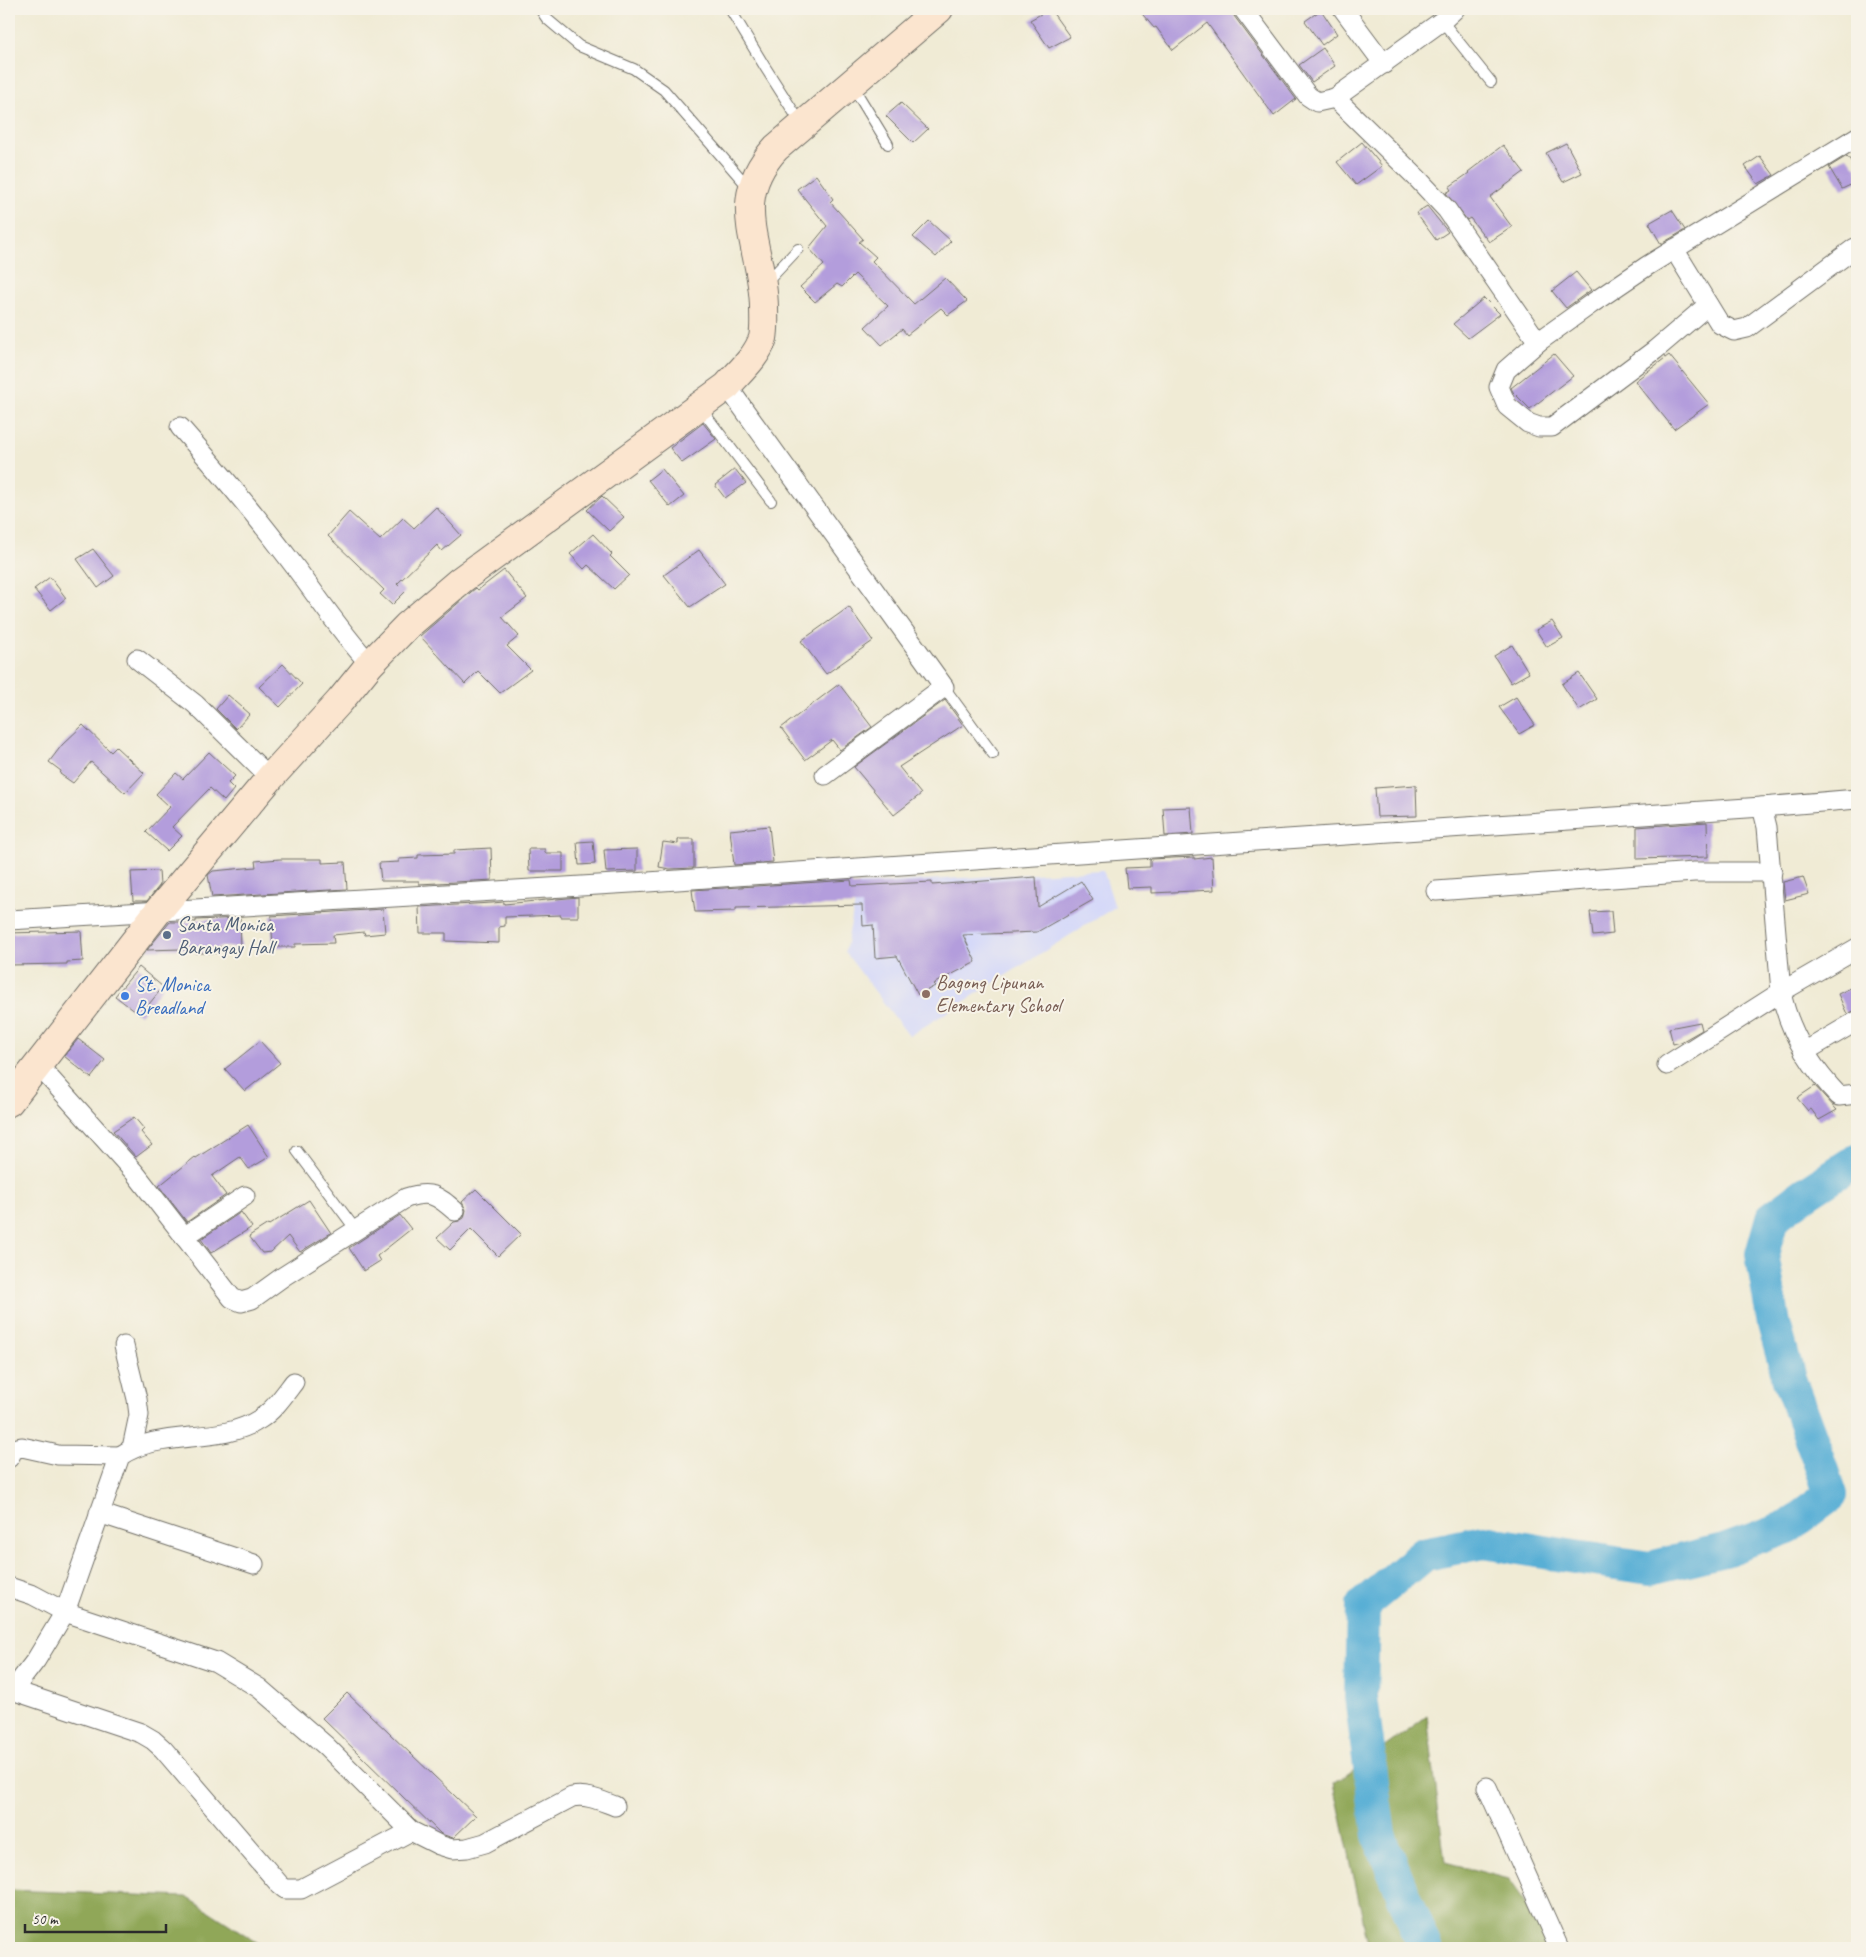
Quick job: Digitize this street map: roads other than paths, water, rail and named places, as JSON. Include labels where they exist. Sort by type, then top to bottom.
[{"type":"street","points":[[9,1102],[159,910],[270,778],[340,701],[370,664],[407,626],[461,580],[727,386],[756,354],[763,337],[764,286],[749,218],[752,191],[758,172],[765,160],[802,125],[939,9]]},
{"type":"street","points":[[1243,9],[1308,96],[1317,102],[1335,98],[1449,15]]},
{"type":"street","points":[[1343,9],[1384,64]]},
{"type":"street","points":[[1335,98],[1417,178],[1446,210],[1538,342]]},
{"type":"street","points":[[1708,305],[1655,350],[1552,426],[1539,427],[1528,423],[1507,406],[1499,387],[1506,370],[1538,342],[1647,266],[1857,138]]},
{"type":"street","points":[[1674,250],[1720,324],[1734,331],[1747,328],[1855,248]]},
{"type":"street","points":[[727,386],[944,687],[826,775]]},
{"type":"street","points":[[180,427],[224,477],[281,548],[353,646],[370,664]]},
{"type":"street","points":[[137,659],[195,704],[270,778]]},
{"type":"street","points":[[9,920],[648,882],[1857,799]]},
{"type":"street","points":[[1762,807],[1767,827],[1781,992],[1785,1012],[1804,1052],[1824,1081],[1839,1096],[1857,1094]]},
{"type":"street","points":[[1436,891],[1694,872],[1772,872]]},
{"type":"street","points":[[1667,1065],[1781,992],[1857,948]]},
{"type":"street","points":[[1804,1052],[1857,1021]]},
{"type":"street","points":[[38,1065],[135,1173],[232,1298],[241,1302],[252,1299],[284,1276],[406,1198],[419,1194],[430,1194],[440,1197],[455,1211]]},
{"type":"street","points":[[184,1237],[246,1196]]},
{"type":"street","points":[[124,1346],[135,1383],[139,1415],[126,1452],[98,1513],[65,1612],[36,1660],[11,1689],[141,1734],[153,1740],[163,1749],[285,1889],[301,1889],[411,1831]]},
{"type":"street","points":[[9,1458],[12,1450],[18,1447],[58,1455],[126,1452],[165,1440],[238,1430],[261,1419],[294,1382]]},
{"type":"street","points":[[98,1513],[254,1564]]},
{"type":"street","points":[[9,1588],[33,1595],[65,1612],[216,1662],[259,1688],[326,1746],[411,1831],[439,1845],[452,1849],[467,1848],[485,1843],[572,1797],[581,1795],[615,1806]]},
{"type":"street","points":[[1487,1787],[1559,1948]]},
{"type":"lane","points":[[540,9],[547,19],[580,46],[634,69],[664,90],[696,124],[752,191]]},
{"type":"lane","points":[[730,9],[802,125]]},
{"type":"lane","points":[[1449,15],[1491,82]]},
{"type":"lane","points":[[851,84],[888,144]]},
{"type":"lane","points":[[764,286],[798,249]]},
{"type":"lane","points":[[699,406],[771,501]]},
{"type":"lane","points":[[944,687],[993,754]]},
{"type":"lane","points":[[297,1151],[356,1230]]},
{"type":"waterway","points":[[1425,1948],[1379,1835],[1361,1697],[1363,1605],[1424,1554],[1484,1542],[1650,1568],[1724,1550],[1788,1527],[1831,1495],[1789,1379],[1774,1324],[1762,1254],[1772,1218],[1857,1160]]},
{"type":"place","name":"Santa Monica Barangay Hall","points":[[167,935]]},
{"type":"place","name":"Bagong Lipunan Elementary School","points":[[926,994]]},
{"type":"place","name":"St. Monica Breadland","points":[[125,996]]}]
